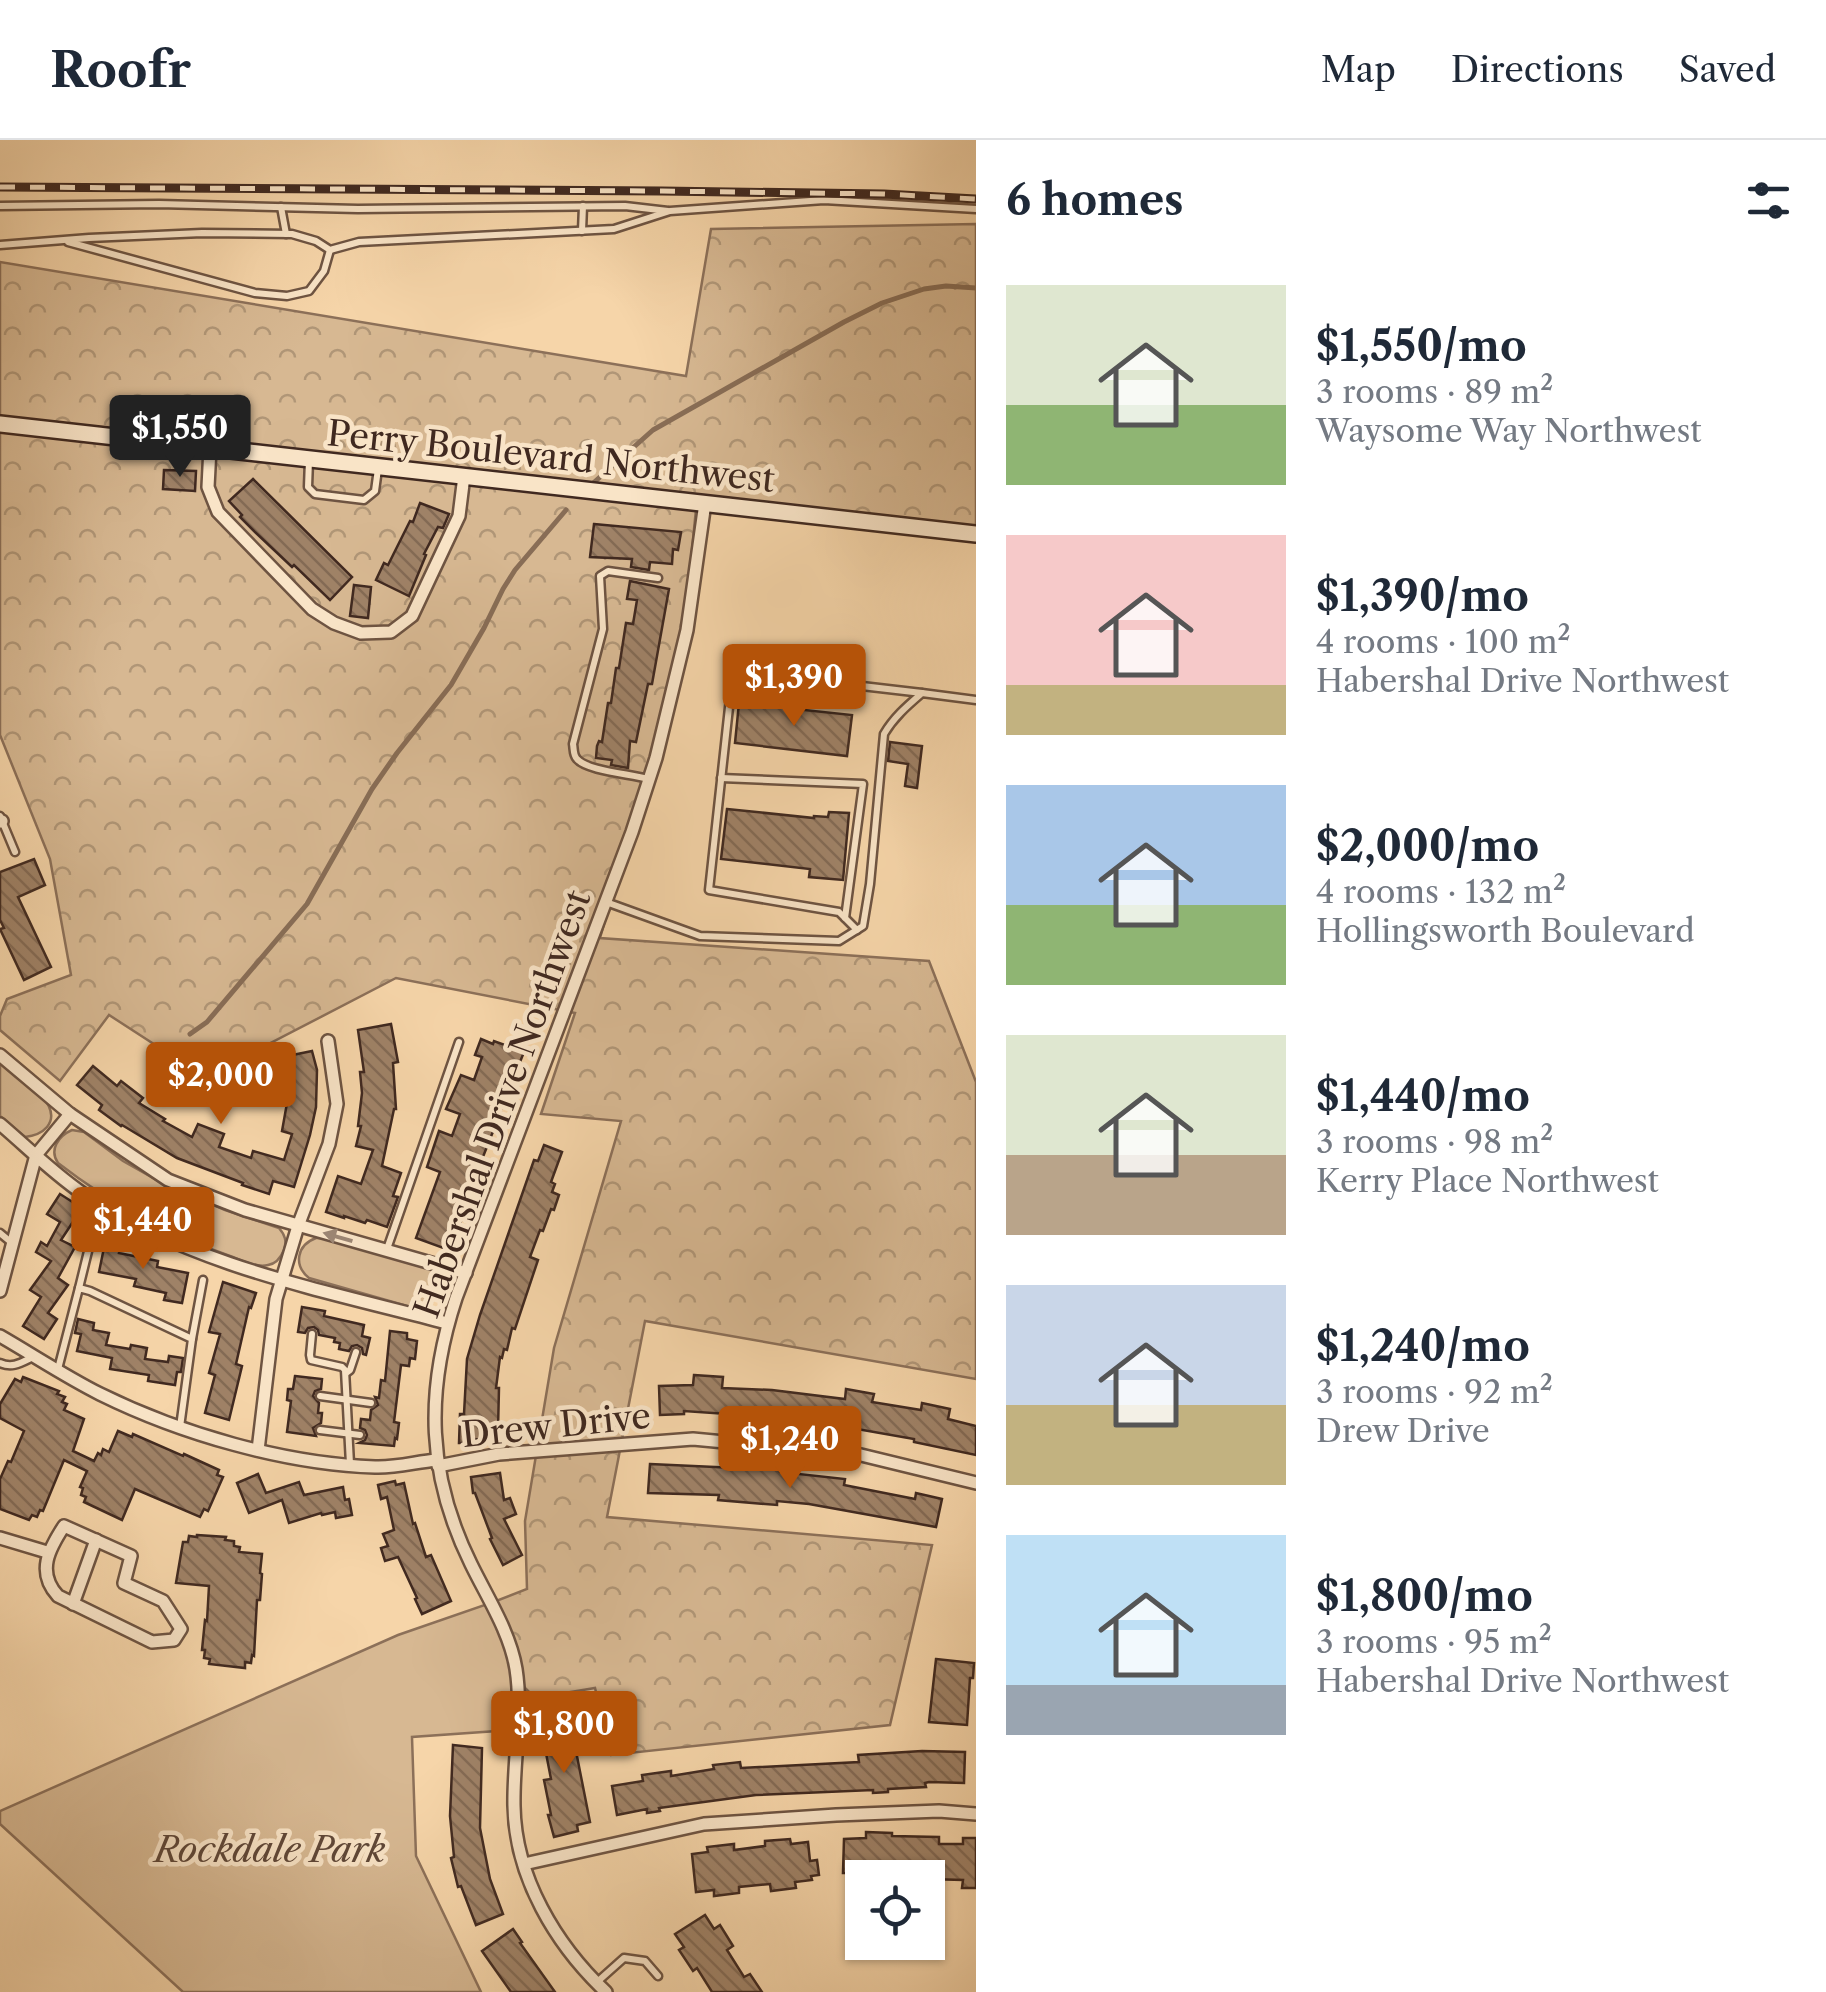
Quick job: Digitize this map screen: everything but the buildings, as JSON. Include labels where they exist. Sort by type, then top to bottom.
[{"type":"street","name":"Perry Boulevard Northwest","points":[[0,424],[976,534]]},
{"type":"street","points":[[210,448],[208,487],[218,512],[312,609],[361,633],[391,632],[412,616],[460,516],[464,476]]},
{"type":"street","name":"Habershal Drive Northwest","points":[[601,1988],[548,1922],[518,1847],[514,1808],[516,1668],[498,1617],[448,1508],[437,1463],[435,1410],[447,1323],[649,780],[687,630],[705,503]]},
{"type":"street","points":[[258,1450],[276,1299],[298,1226],[330,1144],[337,1104],[328,1041]]},
{"type":"street","points":[[0,1055],[70,1114],[168,1180],[245,1210],[466,1273]]},
{"type":"street","points":[[0,1291],[36,1155],[70,1114]]},
{"type":"street","points":[[0,1124],[81,1192],[142,1228],[192,1251],[282,1281],[447,1323]]},
{"type":"street","name":"Drew Drive","points":[[0,1336],[100,1394],[180,1427],[258,1450],[310,1460],[377,1467],[516,1452],[693,1440],[861,1455],[976,1482]]},
{"type":"street","points":[[64,1526],[96,1540],[132,1556],[124,1583],[163,1601],[181,1628],[174,1640],[152,1642],[58,1596],[48,1586],[47,1552],[64,1526]]},
{"type":"street","points":[[0,1538],[47,1552]]},
{"type":"street","points":[[73,1604],[96,1540]]},
{"type":"street","points":[[524,1864],[704,1824],[854,1814],[976,1812]]},
{"type":"lane","points":[[0,206],[625,206],[670,211],[824,200],[976,209]]},
{"type":"lane","points":[[582,231],[583,206]]},
{"type":"lane","points":[[281,207],[286,234]]},
{"type":"lane","points":[[0,245],[202,233],[286,234],[316,241],[330,250],[360,242],[614,229],[670,211]]},
{"type":"lane","points":[[62,240],[255,293],[286,296],[309,291],[324,271],[330,250]]},
{"type":"lane","points":[[310,459],[308,487],[315,494],[364,500],[375,491],[378,466]]},
{"type":"lane","points":[[649,780],[586,765],[577,760],[574,744],[603,628],[600,576],[608,571],[658,578]]},
{"type":"lane","points":[[856,930],[839,912],[709,890],[733,671],[976,700]]},
{"type":"lane","points":[[606,902],[700,936],[839,941],[863,926],[884,734],[900,711],[922,693]]},
{"type":"lane","points":[[721,778],[863,784],[845,918]]},
{"type":"lane","points":[[1,820],[16,852]]},
{"type":"lane","points":[[387,1250],[459,1042]]},
{"type":"lane","points":[[58,1369],[94,1227]]},
{"type":"lane","points":[[0,1233],[13,1243]]},
{"type":"lane","points":[[180,1427],[203,1280]]},
{"type":"lane","points":[[78,1288],[192,1338]]},
{"type":"lane","points":[[312,1334],[312,1360],[342,1367],[345,1374],[350,1464]]},
{"type":"lane","points":[[345,1374],[356,1352]]},
{"type":"lane","points":[[0,1363],[8,1366],[35,1356]]},
{"type":"lane","points":[[320,1396],[372,1402]]},
{"type":"lane","points":[[320,1430],[360,1435]]},
{"type":"lane","points":[[601,1988],[624,1958],[644,1961],[658,1976]]},
{"type":"green space","points":[[976,224],[976,535],[696,509],[681,661],[600,938],[929,961],[976,1082],[976,1379],[645,1321],[607,1517],[932,1545],[890,1725],[611,1755],[595,1688],[535,1698],[518,1681],[496,1601],[527,1589],[525,1521],[554,1348],[621,1121],[541,1114],[575,1013],[396,978],[261,1048],[234,1096],[109,1015],[60,1081],[0,1030],[0,1016],[7,999],[71,975],[50,859],[0,735],[0,262],[686,376],[711,229]]},
{"type":"green space","points":[[0,1061],[45,1099],[51,1118],[40,1133],[25,1137],[0,1116]]},
{"type":"green space","points":[[72,1130],[84,1132],[160,1182],[279,1228],[284,1236],[284,1250],[271,1264],[249,1263],[140,1217],[58,1163],[56,1144]]},
{"type":"green space","points":[[316,1238],[433,1270],[438,1283],[436,1296],[428,1305],[414,1308],[309,1278],[299,1256],[305,1245]]},
{"type":"green space","name":"Rockdale Park","points":[[496,1601],[518,1681],[535,1698],[497,1731],[412,1737],[416,1856],[481,1992],[183,1992],[0,1824],[0,1811],[398,1635]]},
{"type":"waterway","points":[[591,485],[653,430],[844,322],[882,303],[924,289],[976,288]]},
{"type":"waterway","points":[[190,1034],[207,1022],[307,904],[372,789],[451,685],[515,570],[566,510]]},
{"type":"railway","points":[[0,187],[662,191],[976,199]]}]
